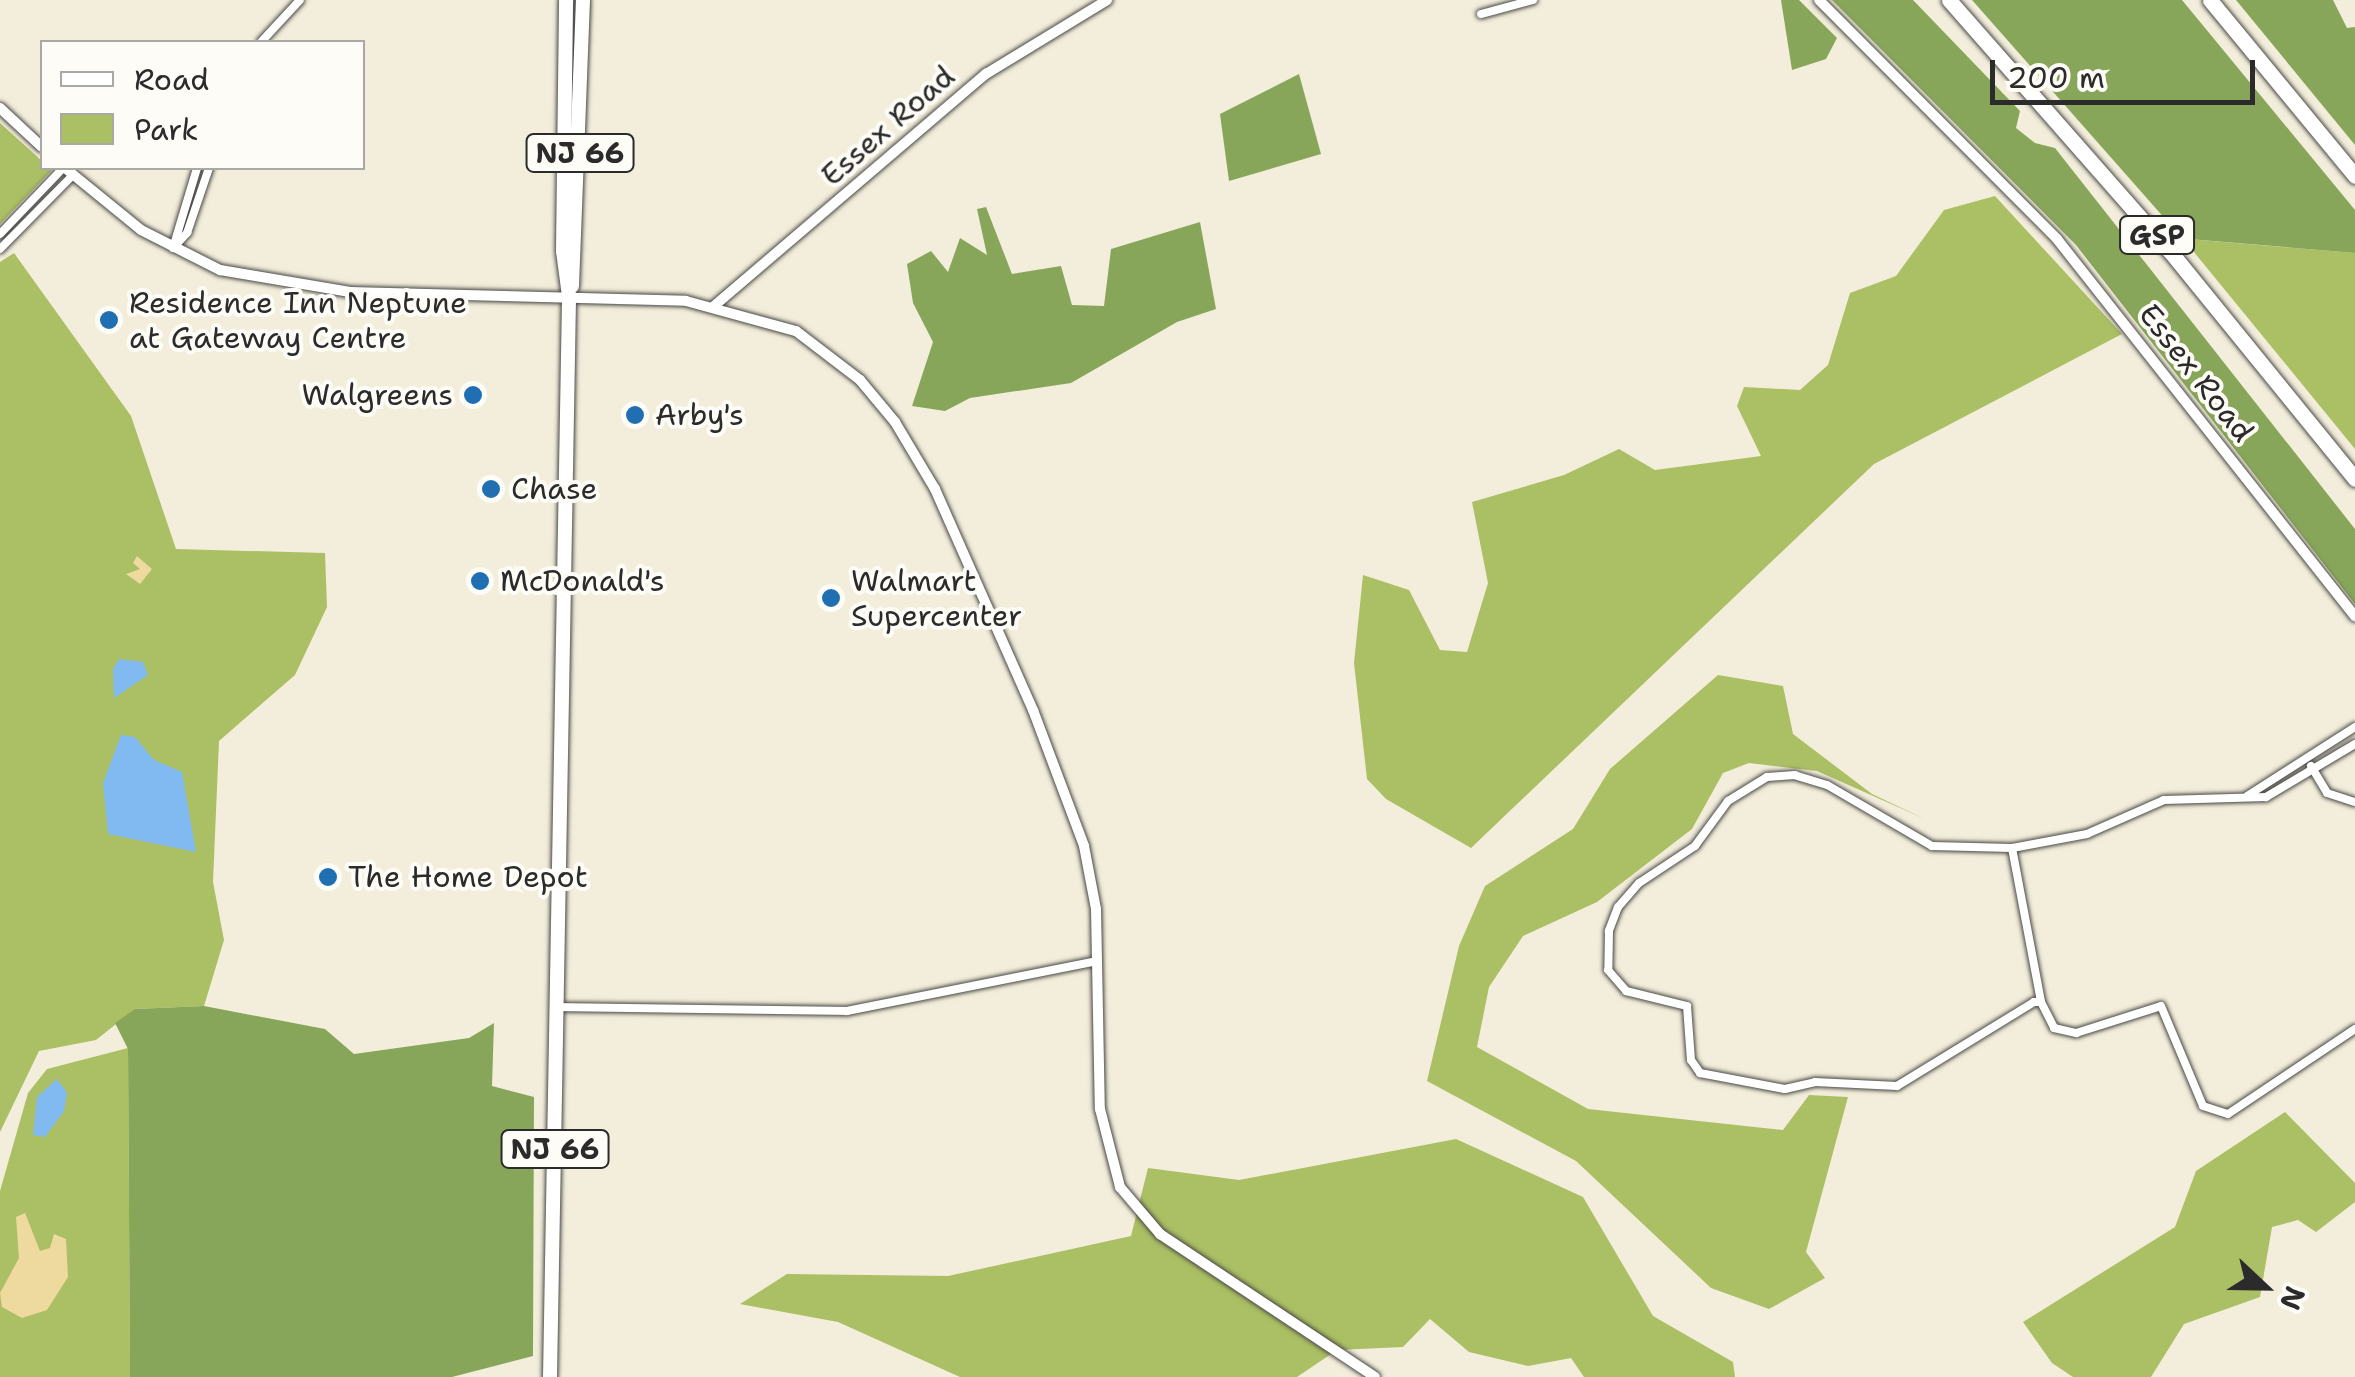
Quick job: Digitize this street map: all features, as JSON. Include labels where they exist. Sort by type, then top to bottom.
[{"type":"highway","name":"NJ 66","points":[[550,1377],[570,296],[563,251],[566,0]]},
{"type":"highway","name":"NJ 66","points":[[570,296],[578,256],[582,0]]},
{"type":"highway","name":"GSP","points":[[1949,0],[2169,250],[2355,478]]},
{"type":"highway","points":[[2210,0],[2355,176]]},
{"type":"street","points":[[262,40],[300,0]]},
{"type":"street","name":"Essex Road","points":[[714,306],[986,74],[1106,0]]},
{"type":"street","points":[[1481,14],[1534,0]]},
{"type":"street","name":"Essex Road","points":[[1819,0],[2057,238],[2355,616]]},
{"type":"street","points":[[0,108],[40,145]]},
{"type":"street","points":[[67,170],[124,218],[173,248],[220,270],[335,291],[570,296],[714,306],[782,325],[817,343],[871,391],[907,440],[1060,775],[1093,880],[1103,1134],[1128,1200],[1177,1247],[1375,1377]]},
{"type":"street","points":[[0,234],[67,170]]},
{"type":"street","points":[[0,249],[20,232],[67,170]]},
{"type":"street","points":[[173,248],[196,170]]},
{"type":"street","points":[[173,248],[187,233],[209,170]]},
{"type":"street","points":[[12,224],[20,232]]},
{"type":"street","points":[[2243,799],[2355,728]]},
{"type":"street","points":[[2041,1002],[1897,1086],[1823,1082],[1785,1088],[1700,1073],[1691,1060],[1686,1006],[1626,991],[1608,970],[1608,931],[1618,907],[1638,883],[1695,846],[1728,800],[1768,777],[1812,779],[1932,846],[2012,848],[2086,834],[2164,800],[2266,797],[2355,744]]},
{"type":"street","points":[[2307,757],[2327,792],[2355,802]]},
{"type":"street","points":[[2012,848],[2041,1002],[2054,1028],[2076,1033],[2160,1006],[2202,1106],[2217,1115],[2245,1104],[2355,1029]]},
{"type":"street","points":[[557,1007],[846,1010],[1097,962]]},
{"type":"green space","points":[[1781,0],[1799,0],[1837,38],[1826,59],[1792,70]]},
{"type":"green space","points":[[1832,0],[1913,0],[2020,111],[2016,128],[2035,143],[2055,148],[2355,529],[2355,604],[2076,245]]},
{"type":"green space","points":[[1972,0],[2182,0],[2355,210],[2355,253],[2189,239],[2189,246]]},
{"type":"green space","points":[[2236,0],[2333,0],[2347,28],[2355,27],[2355,145]]},
{"type":"green space","points":[[1299,74],[1321,154],[1229,181],[1220,114]]},
{"type":"green space","points":[[0,123],[40,159],[40,170],[52,170],[0,224]]},
{"type":"green space","points":[[1995,196],[2122,334],[1874,464],[1471,848],[1386,799],[1367,779],[1354,663],[1363,575],[1409,590],[1440,650],[1467,652],[1488,583],[1472,502],[1564,475],[1619,449],[1655,470],[1761,456],[1737,406],[1744,387],[1800,390],[1828,365],[1850,293],[1896,276],[1944,210]]},
{"type":"green space","points":[[986,207],[1012,274],[1061,266],[1072,305],[1104,306],[1111,249],[1200,222],[1216,309],[1177,322],[1071,383],[970,398],[945,411],[912,406],[933,342],[913,303],[907,264],[931,251],[948,272],[960,238],[987,255],[977,209]]},
{"type":"green space","points":[[2188,239],[2355,253],[2355,449],[2189,246]]},
{"type":"green space","points":[[14,253],[131,416],[176,549],[325,553],[327,607],[295,675],[219,741],[213,882],[224,940],[204,1006],[135,1009],[96,1040],[39,1051],[0,1132],[0,262]]},
{"type":"green space","points":[[1718,675],[1783,686],[1793,734],[1872,794],[1925,819],[1817,771],[1749,763],[1723,773],[1692,829],[1597,902],[1523,936],[1489,987],[1477,1047],[1588,1109],[1783,1130],[1809,1095],[1848,1097],[1806,1252],[1825,1278],[1769,1309],[1711,1288],[1576,1161],[1427,1081],[1459,946],[1485,886],[1573,829],[1610,769]]},
{"type":"green space","points":[[204,1006],[325,1029],[354,1054],[469,1038],[494,1023],[492,1086],[534,1097],[533,1356],[452,1377],[130,1377],[128,1049],[115,1023],[135,1009]]},
{"type":"green space","points":[[128,1048],[130,1377],[0,1377],[0,1191],[28,1093],[47,1069]]},
{"type":"green space","points":[[2285,1112],[2355,1183],[2355,1202],[2316,1232],[2298,1220],[2272,1227],[2260,1297],[2184,1324],[2151,1377],[2073,1377],[2052,1363],[2023,1322],[2175,1227],[2196,1171]]},
{"type":"green space","points":[[1456,1139],[1583,1197],[1653,1316],[1733,1362],[1735,1377],[1584,1377],[1571,1358],[1528,1366],[1469,1352],[1430,1319],[1403,1347],[1337,1350],[1297,1377],[960,1377],[838,1322],[740,1304],[787,1274],[948,1276],[1131,1236],[1148,1168],[1239,1180]]},
{"type":"sand","points":[[137,556],[152,569],[140,584],[126,574],[140,569],[133,563]]},
{"type":"sand","points":[[25,1213],[40,1251],[50,1248],[54,1234],[66,1239],[68,1277],[47,1310],[22,1318],[2,1307],[0,1293],[19,1258],[16,1217]]},
{"type":"water","points":[[119,659],[143,662],[148,675],[114,698],[113,669]]},
{"type":"water","points":[[121,735],[135,737],[154,760],[182,772],[196,852],[108,834],[103,783]]},
{"type":"water","points":[[57,1079],[67,1093],[64,1111],[45,1137],[33,1135],[37,1097]]},
{"type":"place","name":"Residence Inn Neptune at Gateway Centre","points":[[109,320]]},
{"type":"place","name":"Walgreens","points":[[473,395]]},
{"type":"place","name":"Arby's","points":[[635,415]]},
{"type":"place","name":"Chase","points":[[491,489]]},
{"type":"place","name":"McDonald's","points":[[480,581]]},
{"type":"place","name":"Walmart Supercenter","points":[[831,598]]},
{"type":"place","name":"The Home Depot","points":[[328,877]]}]
